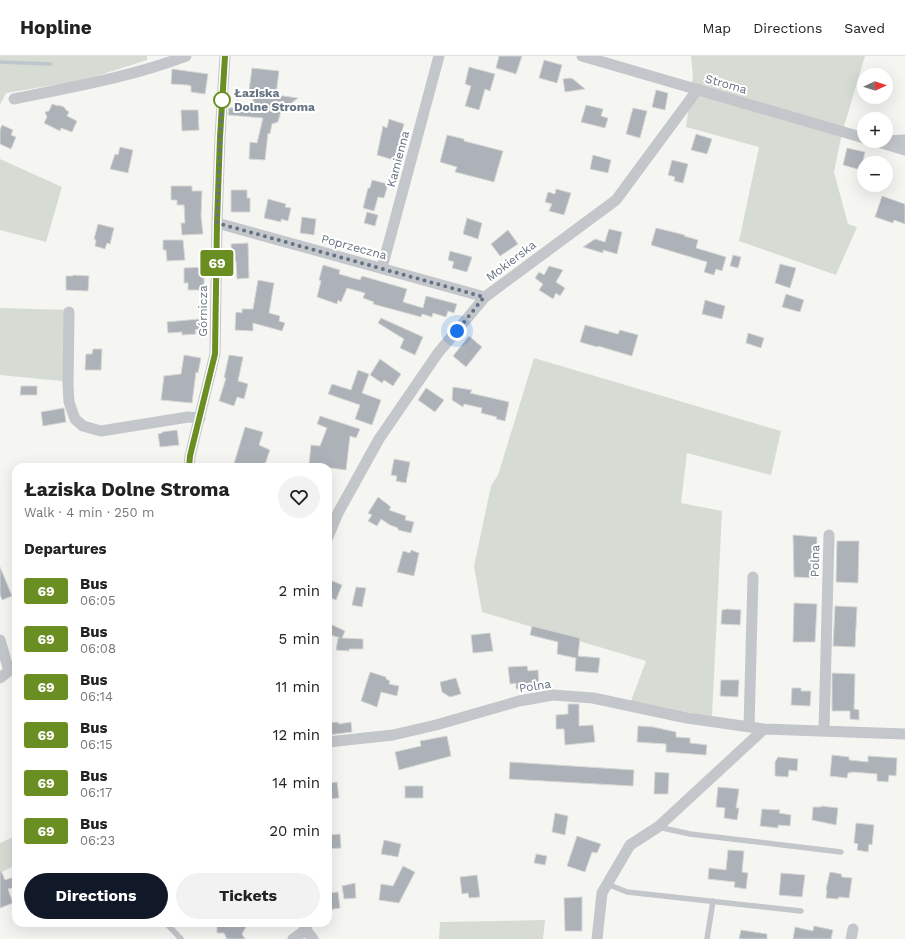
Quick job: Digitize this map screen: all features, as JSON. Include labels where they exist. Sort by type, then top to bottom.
[{"type":"street","points":[[14,99],[164,65],[186,56]]},
{"type":"street","name":"Górnicza","points":[[189,463],[215,354],[217,223],[225,56]]},
{"type":"street","name":"Kamienna","points":[[382,268],[439,56]]},
{"type":"street","name":"Stroma","points":[[582,56],[857,136]]},
{"type":"street","name":"Mokierska","points":[[332,528],[379,439],[438,353],[484,297],[616,200],[698,89]]},
{"type":"street","points":[[893,141],[905,140]]},
{"type":"street","points":[[893,146],[905,150]]},
{"type":"street","name":"Poprzeczna","points":[[217,223],[484,297]]},
{"type":"street","points":[[69,312],[68,385],[70,402],[75,419],[83,426],[101,431],[188,418],[200,418]]},
{"type":"street","name":"Polna","points":[[824,731],[829,535]]},
{"type":"street","points":[[749,727],[753,577]]},
{"type":"street","points":[[0,640],[12,669],[0,678]]},
{"type":"street","name":"Polna","points":[[332,742],[393,735],[436,725],[519,701],[553,695],[593,698],[687,718],[764,729],[905,734]]},
{"type":"street","points":[[597,939],[602,893],[630,845],[658,827],[764,729]]},
{"type":"street","points":[[293,939],[306,927]]},
{"type":"street","points":[[307,927],[313,939]]},
{"type":"lane","points":[[658,827],[690,834],[841,852]]},
{"type":"lane","points":[[607,884],[627,892],[801,911]]},
{"type":"lane","points":[[707,939],[713,901]]},
{"type":"lane","points":[[170,927],[181,939]]},
{"type":"shaded area","points":[[0,56],[147,56],[147,60],[84,80],[6,93],[0,105]]},
{"type":"shaded area","points":[[691,56],[865,56],[861,68],[857,68],[857,83],[842,133],[834,172],[848,224],[857,227],[836,275],[739,241],[759,147],[686,127],[693,76]]},
{"type":"shaded area","points":[[0,159],[62,187],[46,242],[0,230]]},
{"type":"shaded area","points":[[0,308],[71,310],[71,382],[0,375]]},
{"type":"shaded area","points":[[534,358],[781,431],[771,475],[687,453],[681,503],[722,511],[712,717],[631,701],[646,661],[482,612],[474,566],[491,486],[498,475]]},
{"type":"shaded area","points":[[12,837],[12,867],[0,873],[0,843]]},
{"type":"shaded area","points":[[545,920],[543,939],[439,939],[440,922]]},
{"type":"building","points":[[499,56],[522,56],[516,74],[496,68]]},
{"type":"building","points":[[544,60],[562,65],[557,83],[539,78]]},
{"type":"building","points":[[469,67],[495,74],[490,91],[485,89],[479,110],[465,106],[471,86],[465,84]]},
{"type":"building","points":[[252,68],[279,71],[276,95],[298,98],[281,111],[278,122],[272,124],[270,134],[268,133],[265,160],[249,159],[250,142],[257,143],[263,118],[228,115],[229,108],[253,107],[253,98],[248,98]]},
{"type":"building","points":[[172,69],[208,74],[205,94],[191,92],[191,86],[188,85],[171,84]]},
{"type":"building","points":[[570,78],[585,89],[565,92],[563,79]]},
{"type":"building","points":[[656,90],[668,93],[665,110],[652,107]]},
{"type":"building","points":[[52,104],[64,107],[69,112],[67,116],[77,121],[72,132],[61,128],[60,131],[44,123],[47,117],[45,112],[49,111]]},
{"type":"building","points":[[586,105],[603,109],[601,116],[608,118],[605,128],[581,122]]},
{"type":"building","points":[[633,108],[647,111],[640,138],[626,134]]},
{"type":"building","points":[[181,110],[198,110],[199,130],[182,131]]},
{"type":"building","points":[[389,119],[404,124],[394,160],[377,155],[383,126],[387,128]]},
{"type":"building","points":[[2,125],[13,130],[11,135],[16,137],[11,149],[0,144],[0,130]]},
{"type":"building","points":[[696,134],[712,139],[707,154],[691,150]]},
{"type":"building","points":[[447,135],[503,151],[494,182],[455,172],[457,167],[440,162]]},
{"type":"building","points":[[120,147],[133,150],[128,173],[110,169],[115,154],[118,155]]},
{"type":"building","points":[[847,148],[865,152],[864,156],[857,156],[857,169],[843,165]]},
{"type":"building","points":[[593,155],[611,160],[608,173],[590,169]]},
{"type":"building","points":[[672,160],[688,164],[683,183],[674,181],[675,177],[668,175]]},
{"type":"building","points":[[372,180],[388,184],[384,198],[378,197],[374,211],[363,208],[368,188],[370,188]]},
{"type":"building","points":[[171,186],[192,186],[192,191],[202,191],[201,216],[203,234],[182,235],[181,223],[185,223],[184,205],[177,205],[177,200],[171,200]]},
{"type":"building","points":[[556,189],[571,193],[564,215],[549,211],[552,204],[545,202],[548,192],[555,194]]},
{"type":"building","points":[[231,190],[247,190],[247,198],[250,198],[250,212],[231,212]]},
{"type":"building","points":[[882,196],[905,204],[905,224],[894,220],[893,223],[875,217]]},
{"type":"building","points":[[268,199],[286,204],[285,207],[291,208],[288,221],[281,219],[281,222],[264,218]]},
{"type":"building","points":[[367,212],[378,215],[375,226],[364,223]]},
{"type":"building","points":[[302,217],[316,219],[314,235],[300,233]]},
{"type":"building","points":[[467,218],[482,223],[478,239],[463,234]]},
{"type":"building","points":[[98,224],[114,228],[110,244],[107,243],[105,249],[95,246],[96,240],[94,239]]},
{"type":"building","points":[[656,228],[685,235],[684,236],[698,240],[696,248],[726,257],[722,271],[716,269],[714,275],[704,272],[707,262],[651,245]]},
{"type":"building","points":[[609,229],[622,232],[617,254],[603,250],[603,253],[583,247],[595,239],[605,242]]},
{"type":"building","points":[[508,230],[518,244],[500,256],[491,244]]},
{"type":"building","points":[[163,240],[183,240],[185,260],[167,261],[166,250],[163,250]]},
{"type":"building","points":[[248,243],[249,278],[237,279],[236,261],[232,261],[231,244]]},
{"type":"building","points":[[450,251],[472,257],[467,272],[452,268],[454,262],[448,260]]},
{"type":"building","points":[[733,255],[741,257],[738,268],[730,266]]},
{"type":"building","points":[[780,264],[796,268],[790,288],[775,283]]},
{"type":"building","points":[[323,265],[340,270],[339,274],[360,280],[362,276],[407,289],[403,302],[423,308],[426,296],[457,304],[454,313],[448,311],[446,317],[433,313],[432,317],[422,314],[421,317],[373,304],[374,302],[363,298],[365,293],[347,288],[341,302],[338,300],[337,304],[317,297]]},
{"type":"building","points":[[549,266],[563,270],[556,282],[565,288],[560,296],[556,293],[553,299],[539,290],[543,284],[535,278],[539,272],[544,275]]},
{"type":"building","points":[[204,267],[204,290],[188,290],[188,283],[184,283],[184,268]]},
{"type":"building","points":[[66,276],[89,276],[88,291],[66,290]]},
{"type":"building","points":[[258,280],[274,283],[269,313],[280,316],[279,321],[285,323],[282,331],[253,323],[253,331],[235,330],[236,312],[242,313],[242,309],[253,309]]},
{"type":"building","points":[[786,294],[804,300],[800,312],[782,307]]},
{"type":"building","points":[[705,300],[725,306],[722,319],[702,314]]},
{"type":"building","points":[[381,318],[423,337],[415,355],[400,348],[404,339],[378,323]]},
{"type":"building","points":[[199,319],[199,329],[195,330],[196,334],[182,335],[182,332],[168,333],[167,322]]},
{"type":"building","points":[[585,325],[618,334],[620,330],[638,335],[632,356],[580,342]]},
{"type":"building","points":[[748,333],[764,338],[761,348],[746,343]]},
{"type":"building","points":[[469,336],[482,347],[466,367],[453,356]]},
{"type":"building","points":[[93,349],[102,349],[101,370],[85,370],[86,354],[92,354]]},
{"type":"building","points":[[184,355],[201,358],[198,373],[196,372],[192,403],[161,400],[164,376],[181,374]]},
{"type":"building","points":[[229,355],[243,357],[238,381],[248,384],[244,399],[237,397],[234,406],[219,401],[226,378],[224,378]]},
{"type":"building","points":[[380,359],[401,374],[393,386],[384,380],[382,383],[370,375]]},
{"type":"building","points":[[358,370],[369,374],[362,393],[381,400],[372,425],[355,419],[360,405],[328,394],[332,384],[351,390]]},
{"type":"building","points":[[21,386],[37,386],[37,395],[20,395]]},
{"type":"building","points":[[453,387],[472,390],[470,393],[509,402],[505,421],[496,419],[497,417],[481,413],[482,408],[464,404],[463,407],[452,400]]},
{"type":"building","points":[[426,388],[444,400],[435,412],[418,400]]},
{"type":"building","points":[[64,408],[66,422],[43,426],[41,412]]},
{"type":"building","points":[[320,416],[360,429],[356,438],[350,436],[346,470],[332,468],[332,463],[309,463],[311,445],[320,446],[327,428],[317,424]]},
{"type":"building","points":[[245,427],[263,432],[259,445],[270,450],[265,463],[234,463]]},
{"type":"building","points":[[177,430],[179,445],[160,447],[158,434]]},
{"type":"building","points":[[394,459],[410,462],[406,483],[396,481],[397,476],[391,475]]},
{"type":"building","points":[[378,497],[391,507],[389,510],[406,516],[405,520],[414,522],[411,533],[398,530],[398,528],[381,519],[377,526],[368,521],[372,515],[368,513]]},
{"type":"building","points":[[793,535],[817,537],[816,578],[794,577]]},
{"type":"building","points":[[837,541],[859,541],[858,583],[836,582]]},
{"type":"building","points":[[411,550],[419,553],[414,576],[397,572],[403,551],[410,553]]},
{"type":"building","points":[[0,567],[12,596],[2,600],[0,594]]},
{"type":"building","points":[[332,581],[342,585],[336,600],[332,598]]},
{"type":"building","points":[[356,587],[366,588],[362,607],[352,605]]},
{"type":"building","points":[[794,603],[817,604],[815,642],[793,642]]},
{"type":"building","points":[[835,606],[857,607],[855,647],[833,646]]},
{"type":"building","points":[[722,610],[741,610],[740,625],[721,624]]},
{"type":"building","points":[[332,625],[345,631],[342,638],[363,639],[363,649],[349,649],[349,651],[336,650],[338,638],[340,638],[332,635]]},
{"type":"building","points":[[532,626],[580,638],[578,656],[600,658],[598,673],[575,671],[576,658],[557,654],[558,642],[530,635]]},
{"type":"building","points":[[490,633],[493,651],[473,653],[471,635]]},
{"type":"building","points":[[527,666],[528,671],[538,670],[539,687],[516,689],[516,683],[510,684],[508,667]]},
{"type":"building","points":[[370,672],[386,677],[386,679],[390,681],[389,684],[399,686],[397,696],[381,692],[377,707],[361,701]]},
{"type":"building","points":[[832,673],[855,674],[854,709],[859,710],[859,720],[850,719],[850,711],[832,711]]},
{"type":"building","points":[[456,678],[461,694],[450,697],[442,692],[440,682]]},
{"type":"building","points":[[721,680],[739,680],[738,697],[720,696]]},
{"type":"building","points":[[792,688],[801,688],[801,691],[811,691],[810,706],[791,705]]},
{"type":"building","points":[[568,704],[579,704],[579,726],[593,725],[595,742],[565,745],[564,729],[556,729],[556,715],[568,714]]},
{"type":"building","points":[[338,722],[339,724],[351,722],[352,732],[332,734],[332,723]]},
{"type":"building","points":[[638,726],[653,727],[676,732],[676,737],[690,738],[690,743],[707,745],[706,755],[666,752],[666,744],[637,742]]},
{"type":"building","points":[[447,736],[451,756],[399,770],[395,752],[421,746],[420,741]]},
{"type":"building","points":[[832,755],[849,757],[849,760],[868,762],[868,756],[897,758],[896,776],[889,775],[888,782],[877,781],[877,774],[853,772],[848,773],[847,778],[830,776]]},
{"type":"building","points":[[778,757],[798,759],[797,771],[789,770],[788,777],[775,776],[775,762]]},
{"type":"building","points":[[510,762],[634,770],[633,786],[509,779]]},
{"type":"building","points":[[655,772],[669,773],[668,794],[654,794]]},
{"type":"building","points":[[337,782],[339,798],[332,799],[332,783]]},
{"type":"building","points":[[405,786],[423,786],[423,798],[405,798]]},
{"type":"building","points":[[718,787],[739,789],[736,808],[739,808],[737,820],[724,818],[725,808],[716,807]]},
{"type":"building","points":[[821,806],[838,808],[836,825],[812,820],[813,807]]},
{"type":"building","points":[[762,809],[780,810],[779,813],[791,815],[790,826],[778,825],[778,828],[760,826]]},
{"type":"building","points":[[555,813],[568,816],[565,835],[552,832]]},
{"type":"building","points":[[856,823],[874,825],[872,845],[869,844],[868,852],[857,850],[858,844],[854,843]]},
{"type":"building","points":[[340,834],[341,848],[332,849],[332,835]]},
{"type":"building","points":[[577,836],[601,844],[597,853],[592,852],[585,872],[567,866]]},
{"type":"building","points":[[384,840],[401,844],[398,857],[381,854]]},
{"type":"building","points":[[728,850],[744,851],[742,872],[748,873],[746,889],[734,887],[735,882],[708,879],[709,868],[726,870]]},
{"type":"building","points":[[536,854],[547,856],[545,865],[534,863]]},
{"type":"building","points":[[403,866],[415,872],[399,903],[379,900],[381,884],[393,886]]},
{"type":"building","points":[[1,871],[5,880],[12,878],[12,888],[8,889],[12,903],[0,908]]},
{"type":"building","points":[[830,872],[841,874],[842,877],[852,878],[849,898],[826,898],[826,889]]},
{"type":"building","points":[[781,873],[805,875],[802,897],[779,895]]},
{"type":"building","points":[[477,875],[480,897],[469,898],[468,893],[462,894],[460,877]]},
{"type":"building","points":[[355,883],[356,898],[344,899],[342,886]]},
{"type":"building","points":[[338,892],[340,908],[332,909],[332,893]]},
{"type":"building","points":[[582,897],[582,931],[565,931],[564,898]]},
{"type":"building","points":[[814,926],[833,930],[831,939],[793,939],[795,927],[813,931]]},
{"type":"building","points":[[217,927],[246,927],[242,934],[245,939],[227,939],[224,933],[217,933]]},
{"type":"building","points":[[741,930],[767,934],[767,939],[739,939]]},
{"type":"waterway","points":[[0,62],[51,64]]},
{"type":"bus line","name":"69","points":[[189,463],[215,354],[217,223],[225,56]]},
{"type":"place","name":"Łaziska Dolne Stroma","points":[[222,100]]},
{"type":"route","points":[[222,100],[217,223],[484,297],[457,331]]}]
